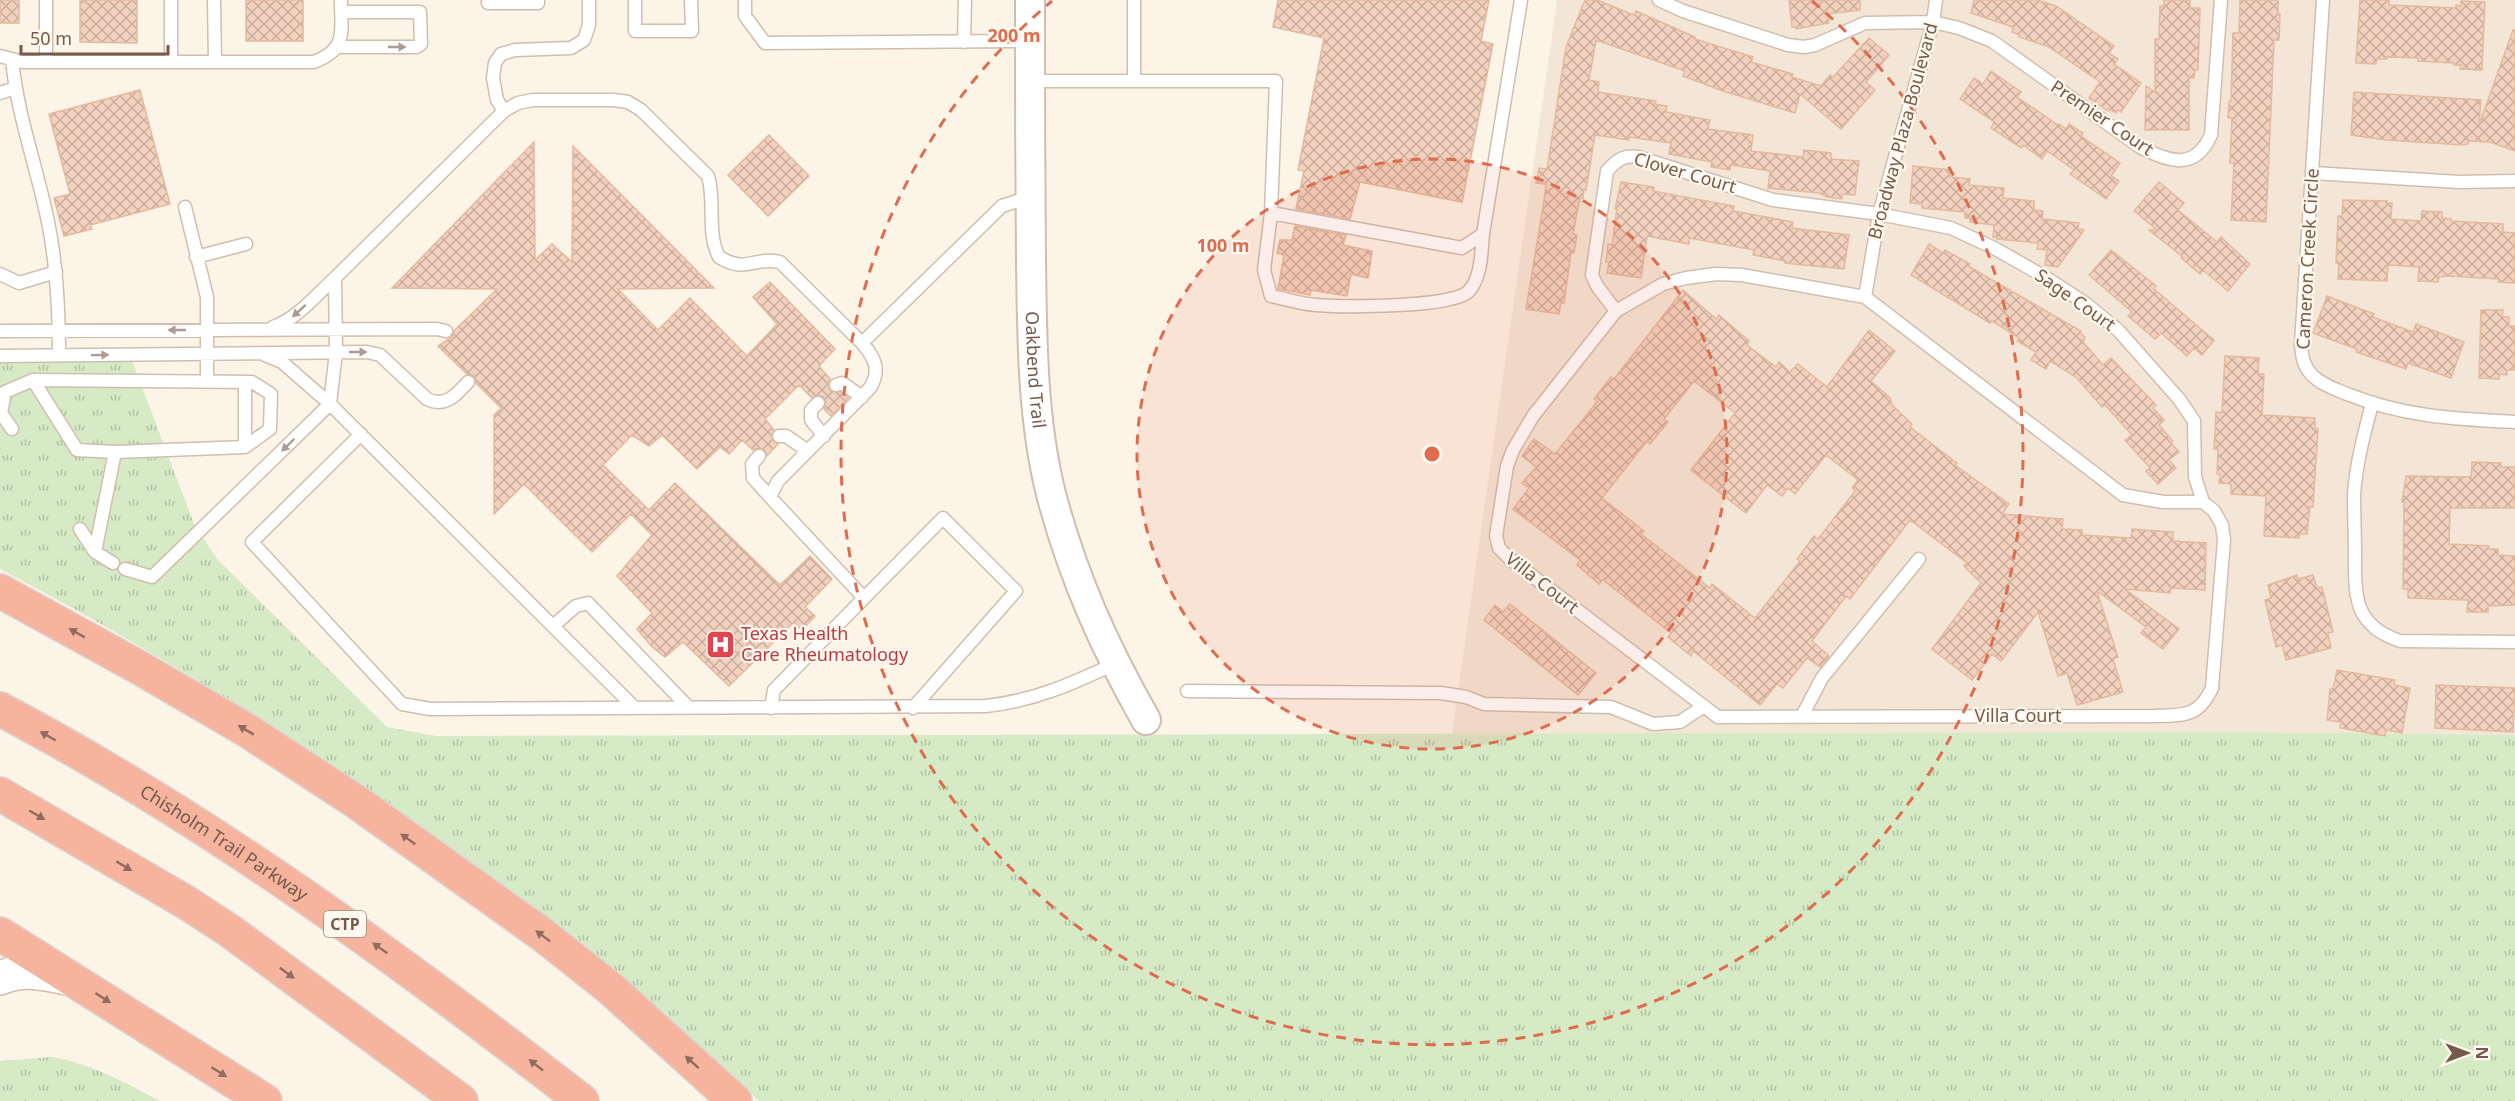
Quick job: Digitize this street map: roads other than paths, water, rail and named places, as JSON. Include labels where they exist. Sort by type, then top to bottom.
[{"type":"highway","points":[[0,591],[248,731],[357,803],[551,942],[611,989],[735,1101]]},
{"type":"highway","name":"Chisholm Trail Parkway","points":[[0,710],[167,805],[294,888],[424,979],[582,1101]]},
{"type":"highway","points":[[0,794],[187,903],[230,931],[461,1101]]},
{"type":"highway","points":[[0,934],[265,1101]]},
{"type":"main road","points":[[0,978],[12,973],[32,970],[75,980]]},
{"type":"street","name":"Oakbend Trail","points":[[1030,0],[1032,344],[1039,420],[1051,493],[1078,580],[1114,664],[1146,720]]},
{"type":"lane","points":[[46,0],[46,62]]},
{"type":"lane","points":[[171,0],[171,62]]},
{"type":"lane","points":[[214,0],[215,62]]},
{"type":"lane","points":[[488,0],[488,3],[538,3],[538,0]]},
{"type":"lane","points":[[504,111],[497,100],[493,78],[495,63],[501,54],[515,50],[571,48],[584,40],[589,25],[589,0]]},
{"type":"lane","points":[[635,0],[635,31],[692,31],[692,0]]},
{"type":"lane","points":[[745,0],[745,16],[765,43],[1030,41]]},
{"type":"lane","points":[[964,42],[965,0]]},
{"type":"lane","points":[[1134,0],[1134,81]]},
{"type":"lane","points":[[1030,81],[1276,81],[1271,213],[1264,270],[1271,296],[1316,305],[1448,301],[1468,293],[1478,277],[1521,0]]},
{"type":"lane","name":"Premier Court","points":[[1659,0],[1683,11],[1788,45],[1803,47],[1815,45],[1865,23],[1933,22],[1992,40],[2140,147],[2162,158],[2180,160],[2195,157],[2205,148],[2211,135],[2221,0]]},
{"type":"lane","name":"Broadway Plaza Boulevard","points":[[1865,297],[1878,214],[1933,22],[1936,0]]},
{"type":"lane","name":"Cameron Creek Circle","points":[[2324,0],[2301,344],[2303,361],[2312,375],[2330,387],[2372,404],[2419,416],[2515,422]]},
{"type":"lane","points":[[59,355],[56,272],[48,222],[6,58],[23,62],[314,62],[328,57],[338,47],[341,6],[421,6],[421,44],[416,47],[338,47]]},
{"type":"lane","points":[[0,93],[15,88]]},
{"type":"lane","points":[[256,330],[282,324],[335,278],[504,111],[518,103],[533,100],[628,102],[641,110],[708,176],[711,187],[712,238],[719,257],[739,266],[764,261],[780,262],[874,356],[877,377],[862,397],[778,481],[770,497]]},
{"type":"lane","name":"Clover Court","points":[[1616,311],[1596,286],[1592,275],[1607,171],[1616,161],[1626,156],[1649,160],[1773,200],[1878,214]]},
{"type":"lane","points":[[2313,173],[2459,182],[2515,181]]},
{"type":"lane","points":[[862,343],[1002,206],[1030,197]]},
{"type":"lane","points":[[185,207],[207,297],[207,381]]},
{"type":"lane","points":[[1271,213],[1462,248],[1483,234]]},
{"type":"lane","name":"Sage Court","points":[[1878,214],[1951,228],[1994,248],[2085,303],[2118,330],[2180,399],[2194,422],[2195,477],[2203,502]]},
{"type":"lane","points":[[196,257],[246,244]]},
{"type":"lane","points":[[0,274],[19,283],[56,272]]},
{"type":"lane","name":"Villa Court","points":[[1716,274],[1742,275],[1865,297],[2123,495],[2152,501],[2203,502],[2214,511],[2222,525],[2224,540],[2212,688],[2205,703],[2195,712],[2154,716],[1718,717],[1510,559],[1499,548],[1496,536],[1507,466],[1513,450],[1533,416],[1616,311],[1663,284],[1716,274]]},
{"type":"lane","points":[[125,569],[152,577],[330,404],[336,352],[335,278]]},
{"type":"lane","points":[[0,331],[335,329],[437,329],[446,331]]},
{"type":"lane","points":[[0,356],[367,352],[380,355],[427,399],[435,403],[451,400],[468,382]]},
{"type":"lane","points":[[255,353],[271,356],[282,362],[330,404],[635,708]]},
{"type":"lane","points":[[12,429],[2,412],[5,392],[33,380],[252,382],[271,394],[270,429],[245,447],[115,452],[76,450],[33,380]]},
{"type":"lane","points":[[244,382],[245,447]]},
{"type":"lane","points":[[836,385],[842,384],[851,388],[862,397]]},
{"type":"lane","points":[[818,404],[811,410],[811,420],[824,436]]},
{"type":"lane","points":[[2372,404],[2361,446],[2354,493],[2357,596],[2362,613],[2371,626],[2383,635],[2400,641],[2515,642]]},
{"type":"lane","points":[[361,434],[252,542],[402,704],[430,709],[986,706],[1019,701],[1051,692],[1114,664]]},
{"type":"lane","points":[[779,436],[786,436],[808,451]]},
{"type":"lane","points":[[96,552],[115,452]]},
{"type":"lane","points":[[759,456],[753,464],[753,478],[864,598]]},
{"type":"lane","points":[[771,708],[774,690],[943,518],[1016,591],[913,708]]},
{"type":"lane","points":[[80,529],[96,552],[112,563]]},
{"type":"lane","points":[[1802,716],[1822,678],[1919,559]]},
{"type":"lane","points":[[553,626],[576,606],[588,603],[689,708]]},
{"type":"lane","points":[[1187,691],[1441,693],[1466,696],[1484,704],[1611,707],[1653,724],[1680,722],[1704,706]]},
{"type":"place","name":"Texas Health Care Rheumatology","points":[[720,644]]}]
